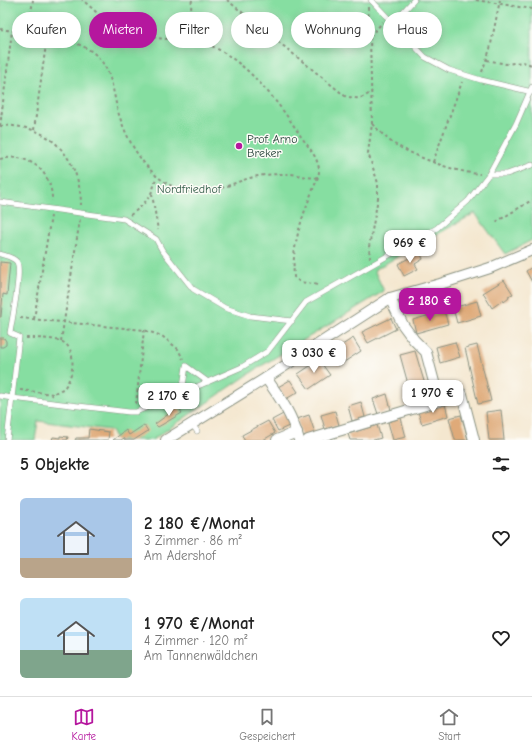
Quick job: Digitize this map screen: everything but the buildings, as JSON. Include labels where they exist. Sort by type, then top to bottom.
[{"type":"street","points":[[166,440],[194,428],[266,378],[390,298],[490,268],[532,250]]},
{"type":"street","points":[[390,298],[403,325],[414,340],[426,352],[439,401]]},
{"type":"street","points":[[266,378],[292,418],[298,436],[277,440]]},
{"type":"street","points":[[308,440],[462,394],[474,440]]},
{"type":"lane","points":[[371,0],[383,12]]},
{"type":"lane","points":[[403,12],[414,0]]},
{"type":"lane","points":[[0,396],[136,412],[242,368],[268,351],[306,302],[437,228],[468,201],[489,174],[516,124],[531,90],[479,80],[448,70],[425,57],[417,48]]},
{"type":"lane","points":[[489,174],[507,174],[532,165]]},
{"type":"lane","points":[[0,202],[124,219],[156,240],[162,250],[193,289],[225,308],[250,316],[292,321]]},
{"type":"lane","points":[[0,254],[13,258],[19,269],[10,333],[18,337],[7,440]]},
{"type":"lane","points":[[182,393],[186,366],[208,382]]},
{"type":"path","points":[[31,12],[33,0]]},
{"type":"path","points":[[82,0],[110,23],[135,32],[165,38]]},
{"type":"path","points":[[192,0],[192,12]]},
{"type":"path","points":[[227,0],[345,96],[365,98],[372,91]]},
{"type":"path","points":[[367,0],[368,12]]},
{"type":"path","points":[[476,0],[532,9]]},
{"type":"path","points":[[479,80],[490,49],[500,0]]},
{"type":"path","points":[[375,31],[383,22]]},
{"type":"path","points":[[0,29],[12,31],[0,126],[16,126],[34,130],[52,140],[69,160],[79,184],[81,213],[61,341]]},
{"type":"path","points":[[81,46],[87,48],[97,56],[104,65],[110,77],[121,122],[127,135],[135,150],[156,176],[164,182],[190,192],[204,193],[258,176],[292,174],[310,178],[318,177]]},
{"type":"path","points":[[34,130],[45,48]]},
{"type":"path","points":[[215,48],[242,65],[264,87],[286,114],[317,161],[320,171],[306,208],[297,240],[294,254],[293,272],[294,277],[300,282],[318,285],[329,289]]},
{"type":"path","points":[[370,48],[372,124],[368,153],[378,183],[378,198],[369,247],[370,266]]},
{"type":"path","points":[[487,60],[506,64],[523,62],[532,65]]},
{"type":"path","points":[[434,162],[464,75]]},
{"type":"path","points":[[372,124],[394,144],[418,156],[470,173],[489,174]]},
{"type":"path","points":[[0,159],[25,159],[37,166],[47,178],[53,190],[52,209],[34,319]]},
{"type":"path","points":[[156,176],[152,194],[162,250]]},
{"type":"path","points":[[124,219],[137,211],[152,194]]},
{"type":"path","points":[[496,222],[532,200]]},
{"type":"path","points":[[12,317],[144,330],[162,336],[178,350],[186,366]]},
{"type":"path","points":[[136,412],[144,330]]},
{"type":"path","points":[[13,389],[53,394],[64,388],[71,375],[73,360],[69,347],[61,341],[18,337]]},
{"type":"path","points":[[50,402],[53,394]]},
{"type":"green space","name":"Nordfriedhof","points":[[0,0],[532,0],[532,240],[505,254],[475,213],[374,270],[384,291],[258,368],[152,440],[117,440],[110,430],[38,421],[35,440],[0,440]]},
{"type":"place","name":"Prof. Arno Breker","points":[[239,146]]}]
